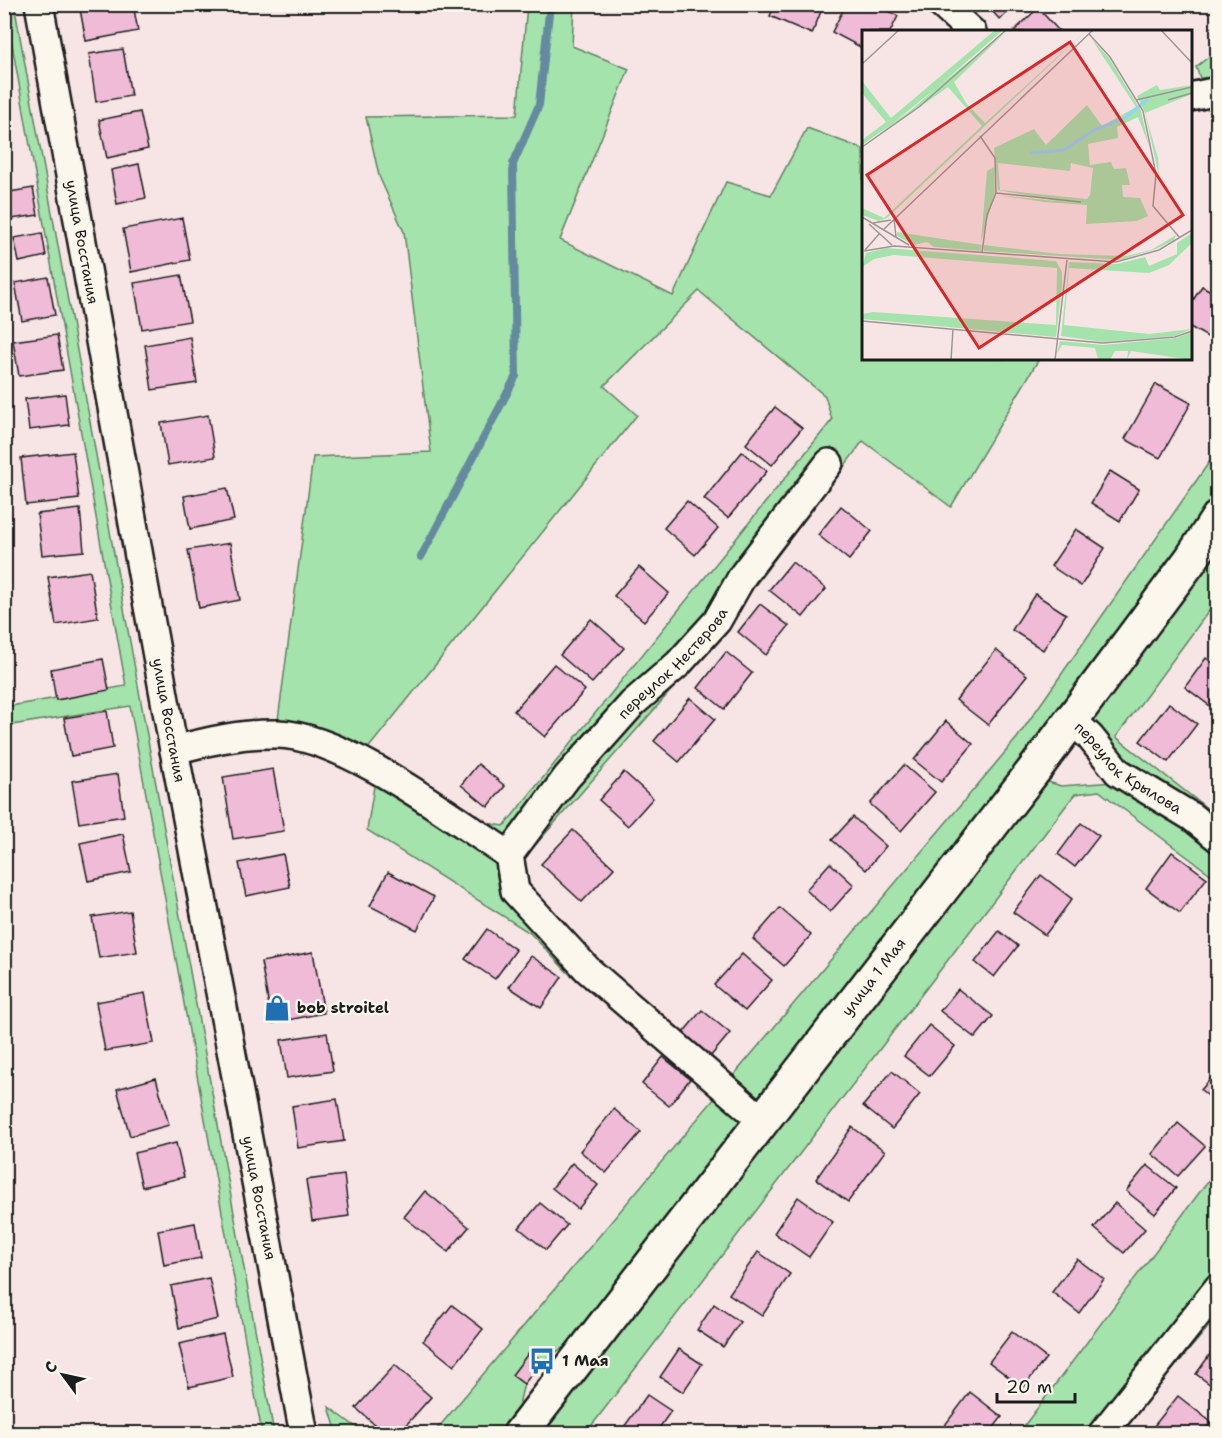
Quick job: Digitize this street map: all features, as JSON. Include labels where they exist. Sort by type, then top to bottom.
[{"type":"main road","name":"улица 1 Мая","points":[[520,1433],[1071,719],[1192,558],[1218,518]]},
{"type":"street","name":"улица Восстания","points":[[39,4],[174,750],[304,1434]]},
{"type":"street","points":[[941,4],[970,30]]},
{"type":"street","points":[[1192,97],[1218,91]]},
{"type":"street","name":"переулок Нестерова","points":[[509,855],[567,777],[618,720],[678,664],[717,621],[742,575],[829,463]]},
{"type":"street","name":"переулок Крылова","points":[[1071,719],[1090,737],[1118,772],[1192,817],[1218,838]]},
{"type":"street","points":[[174,750],[233,735],[281,734],[332,746],[405,787],[509,855],[514,891],[588,970],[763,1120]]},
{"type":"street","points":[[1102,1434],[1218,1288]]},
{"type":"green space","points":[[14,4],[274,1433],[262,1433],[130,706],[5,726],[5,707],[126,686],[5,5]]},
{"type":"green space","points":[[527,5],[574,5],[572,46],[629,69],[560,240],[673,296],[726,182],[771,195],[807,128],[862,149],[862,360],[1038,360],[951,507],[863,441],[710,646],[523,859],[516,856],[713,616],[519,829],[501,836],[333,738],[278,720],[313,457],[431,452],[404,232],[379,176],[366,117],[517,115]],"holes":[[[699,291],[825,396],[832,420],[504,826],[487,823],[366,751],[637,415],[604,386]]]},
{"type":"green space","points":[[1217,50],[1217,77],[1200,78],[1196,67]]},
{"type":"green space","points":[[1217,451],[1217,496],[1189,541],[758,1105],[728,1082],[1017,738]]},
{"type":"green space","points":[[1217,540],[1217,600],[1116,737],[1217,816],[1217,825],[1124,763],[1088,718]]},
{"type":"green space","points":[[1039,779],[1061,786],[1114,782],[1185,826],[1217,851],[1217,879],[1099,791],[1075,794],[586,1433],[545,1434],[548,1420]]},
{"type":"green space","points":[[375,780],[500,859],[706,1087],[567,972],[530,933],[367,830]]},
{"type":"green space","points":[[720,1092],[748,1119],[577,1339],[542,1361],[530,1351],[512,1375],[524,1384],[515,1420],[502,1433],[433,1434]]},
{"type":"green space","points":[[1217,1169],[1217,1275],[1091,1433],[1018,1434]]},
{"type":"green space","points":[[1217,1298],[1217,1317],[1119,1433]]},
{"type":"green space","points":[[329,1407],[364,1433],[337,1433]]},
{"type":"building","points":[[79,4],[133,4],[138,31],[86,41]]},
{"type":"building","points":[[775,4],[824,4],[812,34],[770,16]]},
{"type":"building","points":[[846,4],[876,4],[898,16],[891,30],[862,30],[862,48],[832,32]]},
{"type":"building","points":[[986,4],[1016,4],[1000,20]]},
{"type":"building","points":[[1038,8],[1058,30],[1015,30]]},
{"type":"building","points":[[123,49],[131,96],[96,102],[89,54]]},
{"type":"building","points":[[140,112],[148,149],[107,158],[99,120]]},
{"type":"building","points":[[1217,125],[1218,180],[1216,180]]},
{"type":"building","points":[[139,164],[146,198],[117,204],[111,170]]},
{"type":"building","points":[[33,188],[38,215],[5,220],[4,193]]},
{"type":"building","points":[[182,218],[190,260],[131,272],[123,229]]},
{"type":"building","points":[[42,233],[46,256],[19,262],[14,238]]},
{"type":"building","points":[[1216,236],[1218,236],[1218,279],[1211,278]]},
{"type":"building","points":[[181,275],[190,321],[142,329],[134,283]]},
{"type":"building","points":[[48,277],[55,315],[22,321],[15,283]]},
{"type":"building","points":[[1202,286],[1218,295],[1218,343],[1192,328],[1192,302]]},
{"type":"building","points":[[57,335],[63,370],[19,376],[13,341]]},
{"type":"building","points":[[190,337],[197,383],[152,390],[145,345]]},
{"type":"building","points":[[1156,384],[1191,403],[1160,458],[1125,439]]},
{"type":"building","points":[[65,394],[69,425],[29,430],[25,399]]},
{"type":"building","points":[[775,407],[802,428],[772,465],[746,444]]},
{"type":"building","points":[[208,415],[215,457],[168,465],[161,423]]},
{"type":"building","points":[[73,452],[79,499],[26,505],[21,458]]},
{"type":"building","points":[[742,452],[767,471],[728,518],[704,499]]},
{"type":"building","points":[[1110,471],[1139,489],[1120,521],[1091,503]]},
{"type":"building","points":[[227,488],[234,520],[190,529],[184,496]]},
{"type":"building","points":[[687,501],[718,528],[695,555],[664,528]]},
{"type":"building","points":[[841,506],[872,531],[849,560],[818,535]]},
{"type":"building","points":[[80,509],[84,551],[42,555],[37,514]]},
{"type":"building","points":[[1076,529],[1105,548],[1081,586],[1051,566]]},
{"type":"building","points":[[230,543],[240,600],[199,608],[188,550]]},
{"type":"building","points":[[792,562],[826,589],[803,617],[769,590]]},
{"type":"building","points":[[639,567],[669,593],[644,621],[614,596]]},
{"type":"building","points":[[90,571],[98,618],[56,625],[48,577]]},
{"type":"building","points":[[1035,594],[1066,614],[1043,650],[1012,630]]},
{"type":"building","points":[[760,604],[789,626],[766,655],[738,632]]},
{"type":"building","points":[[591,619],[624,648],[592,683],[560,655]]},
{"type":"building","points":[[996,650],[1027,675],[988,725],[956,700]]},
{"type":"building","points":[[726,652],[752,673],[724,709],[698,688]]},
{"type":"building","points":[[1206,658],[1218,667],[1218,697],[1210,706],[1185,687]]},
{"type":"building","points":[[103,659],[109,690],[56,700],[51,669]]},
{"type":"building","points":[[554,664],[585,690],[545,737],[514,711]]},
{"type":"building","points":[[690,698],[715,719],[679,762],[654,741]]},
{"type":"building","points":[[1169,703],[1197,724],[1168,762],[1140,741]]},
{"type":"building","points":[[107,711],[113,748],[71,756],[64,718]]},
{"type":"building","points":[[946,721],[973,744],[941,782],[914,760]]},
{"type":"building","points":[[478,764],[505,786],[488,807],[461,785]]},
{"type":"building","points":[[904,765],[935,792],[901,831],[870,804]]},
{"type":"building","points":[[273,769],[284,831],[233,839],[223,777]]},
{"type":"building","points":[[624,772],[653,798],[628,826],[599,800]]},
{"type":"building","points":[[118,774],[124,816],[79,823],[72,781]]},
{"type":"building","points":[[853,817],[886,846],[866,870],[832,840]]},
{"type":"building","points":[[1081,823],[1099,836],[1075,867],[1058,854]]},
{"type":"building","points":[[573,830],[614,868],[582,902],[541,864]]},
{"type":"building","points":[[123,834],[131,872],[88,881],[80,843]]},
{"type":"building","points":[[1172,852],[1207,878],[1180,913],[1146,888]]},
{"type":"building","points":[[283,854],[290,887],[246,896],[239,863]]},
{"type":"building","points":[[830,863],[854,885],[830,912],[806,890]]},
{"type":"building","points":[[388,872],[434,897],[417,930],[370,906]]},
{"type":"building","points":[[1041,875],[1072,899],[1045,935],[1013,912]]},
{"type":"building","points":[[780,908],[811,935],[784,966],[753,939]]},
{"type":"building","points":[[130,911],[137,952],[99,958],[92,917]]},
{"type":"building","points":[[487,929],[516,950],[495,979],[465,959]]},
{"type":"building","points":[[999,931],[1018,946],[994,977],[975,962]]},
{"type":"building","points":[[313,952],[324,1013],[272,1023],[261,962]]},
{"type":"building","points":[[742,954],[772,980],[745,1011],[714,985]]},
{"type":"building","points":[[531,956],[562,977],[541,1008],[509,987]]},
{"type":"building","points":[[958,989],[993,1016],[975,1038],[940,1011]]},
{"type":"building","points":[[145,993],[154,1043],[105,1051],[96,1002]]},
{"type":"building","points":[[702,1010],[730,1033],[705,1063],[677,1040]]},
{"type":"building","points":[[929,1025],[955,1046],[930,1076],[904,1056]]},
{"type":"building","points":[[327,1033],[333,1071],[287,1078],[281,1040]]},
{"type":"building","points":[[663,1057],[690,1079],[669,1106],[642,1084]]},
{"type":"building","points":[[1218,1070],[1218,1104],[1201,1090]]},
{"type":"building","points":[[892,1071],[920,1094],[892,1129],[863,1106]]},
{"type":"building","points":[[156,1078],[169,1125],[130,1136],[117,1089]]},
{"type":"building","points":[[337,1099],[344,1141],[298,1148],[292,1106]]},
{"type":"building","points":[[614,1109],[641,1132],[606,1173],[580,1151]]},
{"type":"building","points":[[1178,1123],[1205,1146],[1178,1176],[1152,1154]]},
{"type":"building","points":[[852,1127],[885,1151],[848,1202],[816,1179]]},
{"type":"building","points":[[176,1143],[184,1177],[142,1187],[134,1153]]},
{"type":"building","points":[[572,1163],[598,1185],[578,1209],[552,1188]]},
{"type":"building","points":[[1147,1165],[1176,1188],[1155,1214],[1126,1191]]},
{"type":"building","points":[[344,1175],[349,1216],[312,1221],[306,1180]]},
{"type":"building","points":[[425,1191],[469,1227],[448,1252],[404,1217]]},
{"type":"building","points":[[798,1197],[833,1222],[809,1257],[774,1233]]},
{"type":"building","points":[[540,1203],[567,1225],[546,1250],[519,1228]]},
{"type":"building","points":[[1115,1203],[1145,1229],[1124,1253],[1094,1228]]},
{"type":"building","points":[[195,1223],[201,1258],[164,1265],[158,1230]]},
{"type":"building","points":[[758,1252],[790,1274],[762,1316],[729,1294]]},
{"type":"building","points":[[1077,1259],[1104,1279],[1079,1313],[1052,1292]]},
{"type":"building","points":[[209,1278],[218,1319],[179,1328],[171,1286]]},
{"type":"building","points":[[714,1304],[740,1322],[723,1347],[697,1330]]},
{"type":"building","points":[[452,1305],[483,1329],[454,1366],[423,1341]]},
{"type":"building","points":[[1012,1332],[1046,1358],[1023,1388],[989,1362]]},
{"type":"building","points":[[223,1334],[233,1377],[189,1387],[179,1344]]},
{"type":"building","points":[[1216,1346],[1218,1347],[1218,1390],[1196,1374]]},
{"type":"building","points":[[679,1349],[702,1364],[683,1392],[660,1377]]},
{"type":"building","points":[[530,1351],[542,1361],[524,1384],[512,1375]]},
{"type":"building","points":[[395,1365],[431,1397],[398,1434],[385,1434],[356,1408]]},
{"type":"building","points":[[970,1392],[1002,1417],[989,1434],[957,1434],[945,1425]]},
{"type":"building","points":[[647,1395],[671,1411],[655,1434],[634,1434],[624,1427]]},
{"type":"building","points":[[1178,1396],[1211,1422],[1202,1434],[1153,1434],[1150,1431]]},
{"type":"building","points":[[241,1425],[243,1434],[210,1434]]},
{"type":"waterway","points":[[421,557],[516,376],[513,164],[539,105],[550,4]]},
{"type":"place","name":"bob stroitel","points":[[277,1008]]},
{"type":"place","name":"1 Мая","points":[[542,1361]]}]
